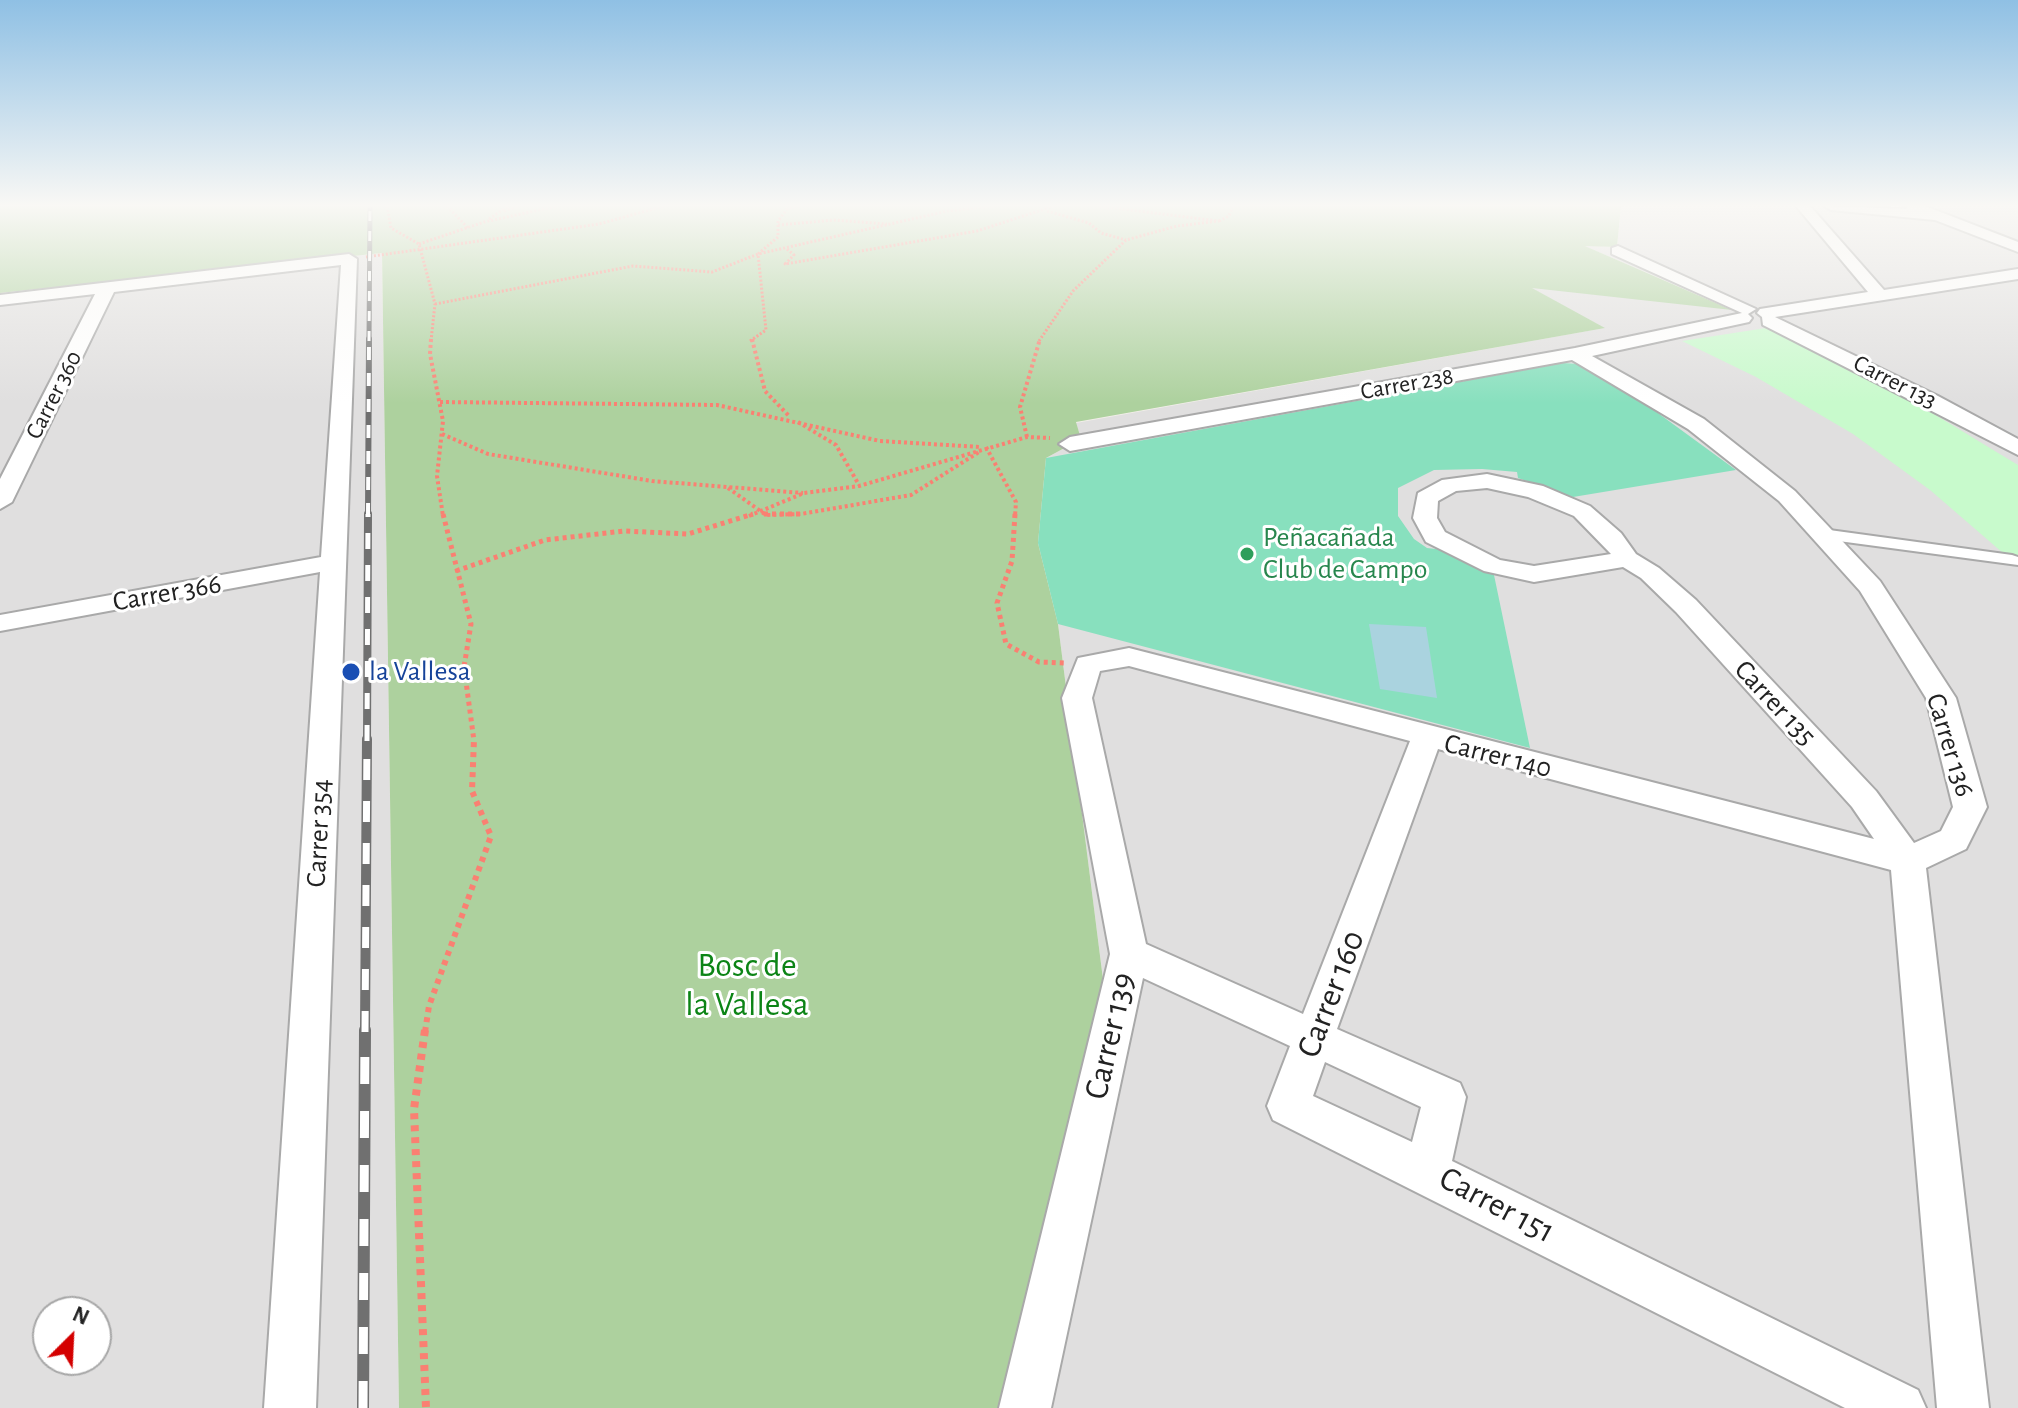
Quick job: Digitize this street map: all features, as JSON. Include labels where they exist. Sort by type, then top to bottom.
[{"type":"street","points":[[0,300],[243,272]]},
{"type":"street","name":"Carrer 354","points":[[290,1408],[348,272]]},
{"type":"street","points":[[1660,272],[1745,313],[1767,317],[1880,295],[2018,274]]},
{"type":"street","points":[[1860,272],[1880,295]]},
{"type":"street","name":"Carrer 360","points":[[0,502],[107,288]]},
{"type":"street","name":"Carrer 238","points":[[1070,444],[1575,354],[1745,313]]},
{"type":"street","name":"Carrer 133","points":[[1767,317],[2018,448]]},
{"type":"street","name":"Carrer 136","points":[[1575,354],[1696,424],[1787,496],[1871,587],[1941,698],[1970,807],[1954,840],[1908,861]]},
{"type":"street","name":"Carrer 135","points":[[1627,559],[1534,574],[1493,566],[1435,537],[1425,518],[1426,498],[1450,485],[1487,481],[1535,491],[1582,511],[1612,538],[1627,559],[1650,573],[1686,606],[1864,799],[1908,861]]},
{"type":"street","points":[[1822,534],[2012,561]]},
{"type":"street","name":"Carrer 366","points":[[0,623],[332,572]]},
{"type":"street","name":"Carrer 366","points":[[0,643],[332,572]]},
{"type":"street","name":"Carrer 140","points":[[1088,664],[1129,657],[1908,861]]},
{"type":"street","name":"Carrer 139","points":[[1025,1408],[1129,954],[1077,698],[1088,664]]},
{"type":"street","name":"Carrer 160","points":[[1427,737],[1288,1106],[1427,1172]]},
{"type":"street","points":[[1908,861],[1963,1408]]},
{"type":"street","name":"Carrer 151","points":[[1129,954],[1445,1097],[1427,1172],[1900,1408]]},
{"type":"path","points":[[426,1408],[414,1109],[429,1006],[491,836],[472,791],[474,726],[464,667],[471,624],[456,571],[437,476],[442,434],[440,402],[430,354],[435,304],[427,272]]},
{"type":"path","points":[[435,304],[603,272]]},
{"type":"path","points":[[760,272],[766,330],[750,341],[765,391],[793,419],[836,445],[859,486]]},
{"type":"path","points":[[1027,437],[1020,407],[1039,341],[1073,291],[1093,272]]},
{"type":"path","points":[[440,402],[717,405],[793,419],[880,441],[986,447]]},
{"type":"path","points":[[442,434],[488,454],[652,481],[804,493],[859,486],[1027,437],[1042,435],[1070,444]]},
{"type":"path","points":[[726,487],[766,515],[801,514],[911,495],[986,447]]},
{"type":"path","points":[[986,447],[1016,502],[1012,561],[997,603],[1006,644],[1039,662],[1088,664]]},
{"type":"path","points":[[456,571],[545,540],[624,531],[688,534],[804,493]]},
{"type":"shaded area","points":[[203,272],[382,272],[399,1408],[0,1408],[0,293]]},
{"type":"shaded area","points":[[1644,272],[2018,272],[2018,1408],[1004,1408],[1107,1011],[1058,624],[1038,543],[1046,458],[1081,439],[1076,423],[1604,328],[1529,287],[1728,308]]},
{"type":"green space","name":"Bosc de la Vallesa","points":[[0,272],[203,272],[0,293]]},
{"type":"green space","name":"Bosc de la Vallesa","points":[[382,272],[1644,272],[1732,310],[1532,288],[1605,328],[1076,422],[1081,439],[1046,458],[1038,543],[1058,624],[1107,1011],[1004,1408],[399,1408]]},
{"type":"green space","points":[[1766,328],[1919,405],[2018,465],[2018,566],[1930,490],[1853,434],[1756,377],[1682,341]]},
{"type":"green space","name":"Peñacañada Club de Campo","points":[[1563,363],[1579,364],[1651,408],[1736,470],[1573,497],[1518,478],[1517,472],[1482,469],[1434,470],[1398,488],[1398,516],[1414,539],[1427,548],[1445,550],[1497,569],[1494,575],[1530,748],[1058,624],[1038,543],[1046,458]]},
{"type":"water","points":[[1369,624],[1426,627],[1437,698],[1380,689]]},
{"type":"railway","points":[[369,341],[370,272]]},
{"type":"railway","points":[[368,516],[369,339]]},
{"type":"railway","points":[[367,741],[368,514]]},
{"type":"railway","points":[[365,1032],[367,739]]},
{"type":"railway","points":[[363,1408],[365,1030]]},
{"type":"place","name":"Peñacañada Club de Campo","points":[[1247,554]]},
{"type":"place","name":"la Vallesa","points":[[351,672]]}]
